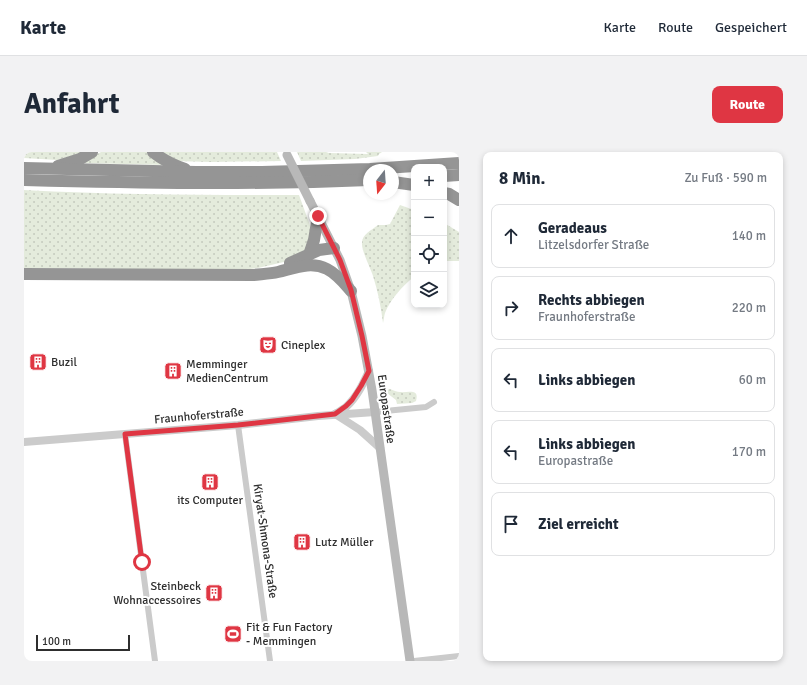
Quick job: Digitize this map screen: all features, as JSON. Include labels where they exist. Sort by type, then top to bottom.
[{"type":"highway","points":[[45,169],[80,159],[92,152]]},
{"type":"highway","points":[[153,152],[168,162],[196,172]]},
{"type":"highway","points":[[404,179],[459,163]]},
{"type":"highway","points":[[24,168],[363,174]]},
{"type":"highway","points":[[24,180],[204,184],[313,182],[363,175]]},
{"type":"highway","points":[[447,176],[459,175]]},
{"type":"highway","points":[[447,194],[459,200]]},
{"type":"highway","points":[[306,260],[314,240],[318,216]]},
{"type":"highway","points":[[24,274],[253,275],[276,272],[306,260],[320,250],[334,248]]},
{"type":"highway","points":[[24,270],[246,272],[271,269],[306,260],[329,270],[351,290]]},
{"type":"main road","name":"Europastraße","points":[[286,154],[340,260],[351,290],[369,371],[410,661]]},
{"type":"street","points":[[369,371],[352,400],[335,414],[360,430],[380,448]]},
{"type":"street","points":[[375,412],[426,407],[434,402]]},
{"type":"street","name":"Fraunhoferstraße","points":[[24,442],[238,425],[335,414],[375,412]]},
{"type":"street","name":"Kiryat-Shmona-Straße","points":[[238,425],[270,661]]},
{"type":"street","points":[[125,434],[155,661]]},
{"type":"street","points":[[414,661],[459,656]]},
{"type":"green space","points":[[24,152],[86,152],[57,160],[24,158]]},
{"type":"green space","points":[[101,152],[149,152],[167,165],[80,163]]},
{"type":"green space","points":[[157,152],[277,152],[281,161],[174,161]]},
{"type":"green space","points":[[297,152],[368,154],[366,152],[382,152],[378,156],[355,159],[301,161]]},
{"type":"green space","points":[[24,190],[127,194],[299,195],[311,228],[308,249],[288,261],[242,270],[24,268]]},
{"type":"green space","points":[[400,205],[411,209],[411,280],[401,288],[393,298],[385,313],[383,323],[376,288],[363,250],[362,240],[368,232],[378,225],[390,224]]},
{"type":"green space","points":[[447,225],[459,232],[459,261],[447,261]]},
{"type":"green space","points":[[390,389],[399,392],[415,393],[417,397],[416,401],[412,403],[397,404],[396,400],[387,393],[387,390]]},
{"type":"place","name":"Cineplex","points":[[268,345]]},
{"type":"place","name":"Buzil","points":[[38,362]]},
{"type":"place","name":"Memminger MedienCentrum","points":[[173,371]]},
{"type":"place","name":"its Computer","points":[[210,482]]},
{"type":"place","name":"Lutz Müller","points":[[302,542]]},
{"type":"place","name":"Steinbeck Wohnaccessoires","points":[[214,593]]},
{"type":"place","name":"Fit & Fun Factory - Memmingen","points":[[233,634]]},
{"type":"route","points":[[142,562],[125,434],[238,425],[335,414],[346,406],[356,395],[369,371],[351,290],[340,260],[318,216]]}]
